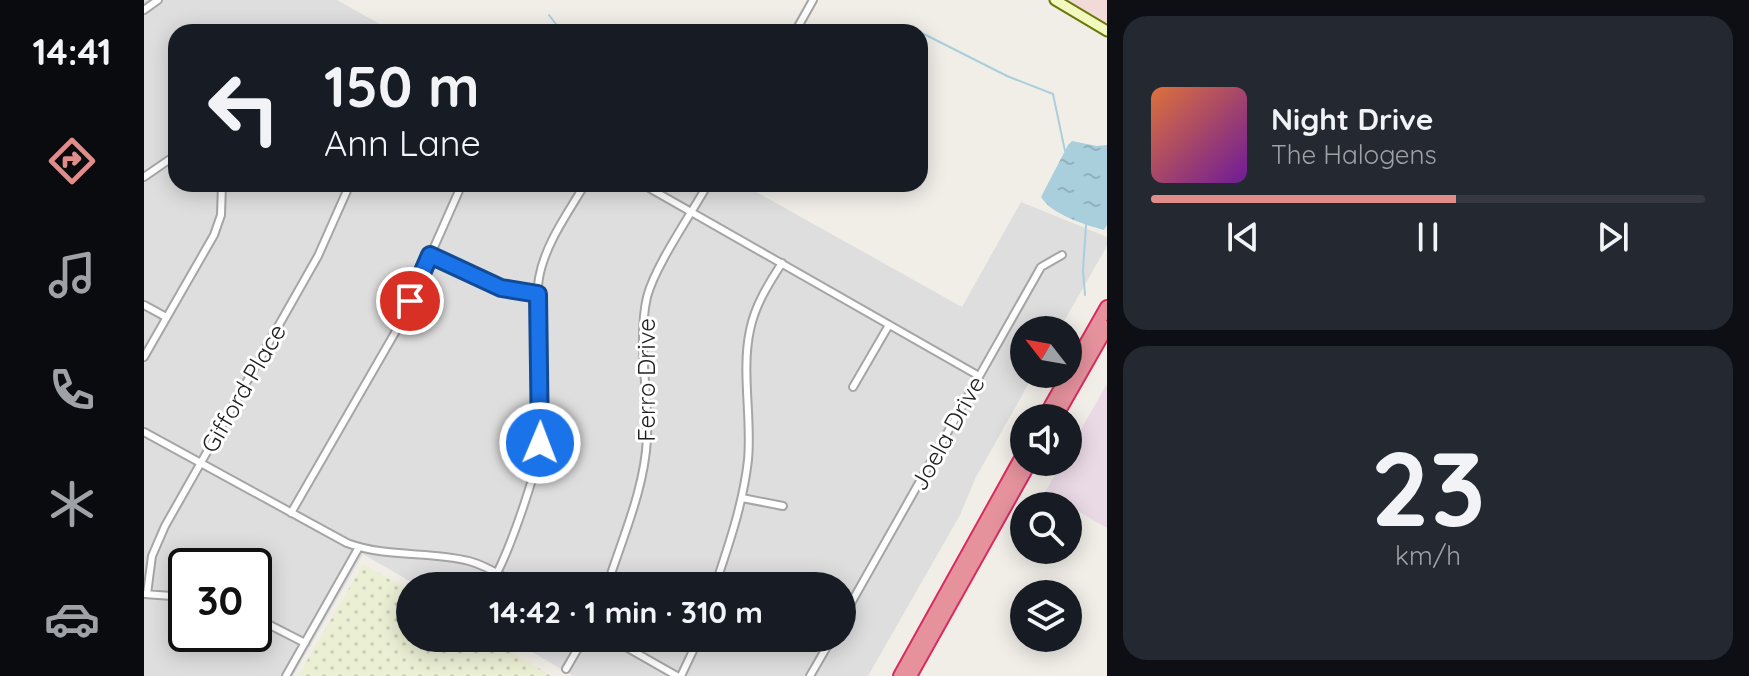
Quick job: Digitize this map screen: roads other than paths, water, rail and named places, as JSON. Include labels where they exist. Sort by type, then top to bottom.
[{"type":"highway","points":[[1052,404],[1107,307]]},
{"type":"highway","points":[[1063,404],[1107,327]]},
{"type":"highway","points":[[900,676],[1011,476]]},
{"type":"highway","points":[[910,676],[1022,476]]},
{"type":"street","points":[[144,10],[158,0]]},
{"type":"street","points":[[800,24],[813,0]]},
{"type":"street","points":[[1055,0],[1107,31]]},
{"type":"street","points":[[144,177],[168,160]]},
{"type":"street","points":[[144,357],[214,235],[221,215],[222,192]]},
{"type":"street","name":"Gifford Place","points":[[146,594],[158,539],[318,256],[346,192]]},
{"type":"street","points":[[291,513],[400,324],[458,192]]},
{"type":"street","points":[[497,572],[506,554],[540,443],[538,294],[547,252],[581,192]]},
{"type":"street","points":[[656,192],[979,376]]},
{"type":"street","name":"Ferro Drive","points":[[611,572],[646,460],[648,424],[644,324],[647,295],[703,192]]},
{"type":"street","points":[[430,255],[501,288],[538,294]]},
{"type":"street","name":"Joela Drive","points":[[856,594],[1041,267],[1062,255]]},
{"type":"street","points":[[719,572],[742,498],[749,446],[747,364],[750,330],[761,299],[782,263]]},
{"type":"street","points":[[144,305],[166,317]]},
{"type":"street","points":[[853,387],[889,325]]},
{"type":"street","points":[[144,432],[337,538],[359,547],[455,558],[494,572]]},
{"type":"street","points":[[742,498],[783,506]]},
{"type":"street","points":[[286,676],[359,547]]},
{"type":"street","points":[[146,594],[168,596]]},
{"type":"street","points":[[272,626],[305,643]]},
{"type":"street","points":[[566,669],[576,652]]},
{"type":"street","points":[[635,652],[679,676],[692,652]]},
{"type":"street","points":[[810,676],[824,652]]},
{"type":"water","points":[[1072,141],[1107,145],[1107,225],[1104,230],[1060,214],[1041,197]]},
{"type":"waterway","points":[[549,15],[556,24]]},
{"type":"waterway","points":[[928,36],[1007,76],[1053,94],[1065,151]]},
{"type":"waterway","points":[[1085,295],[1086,225]]}]
